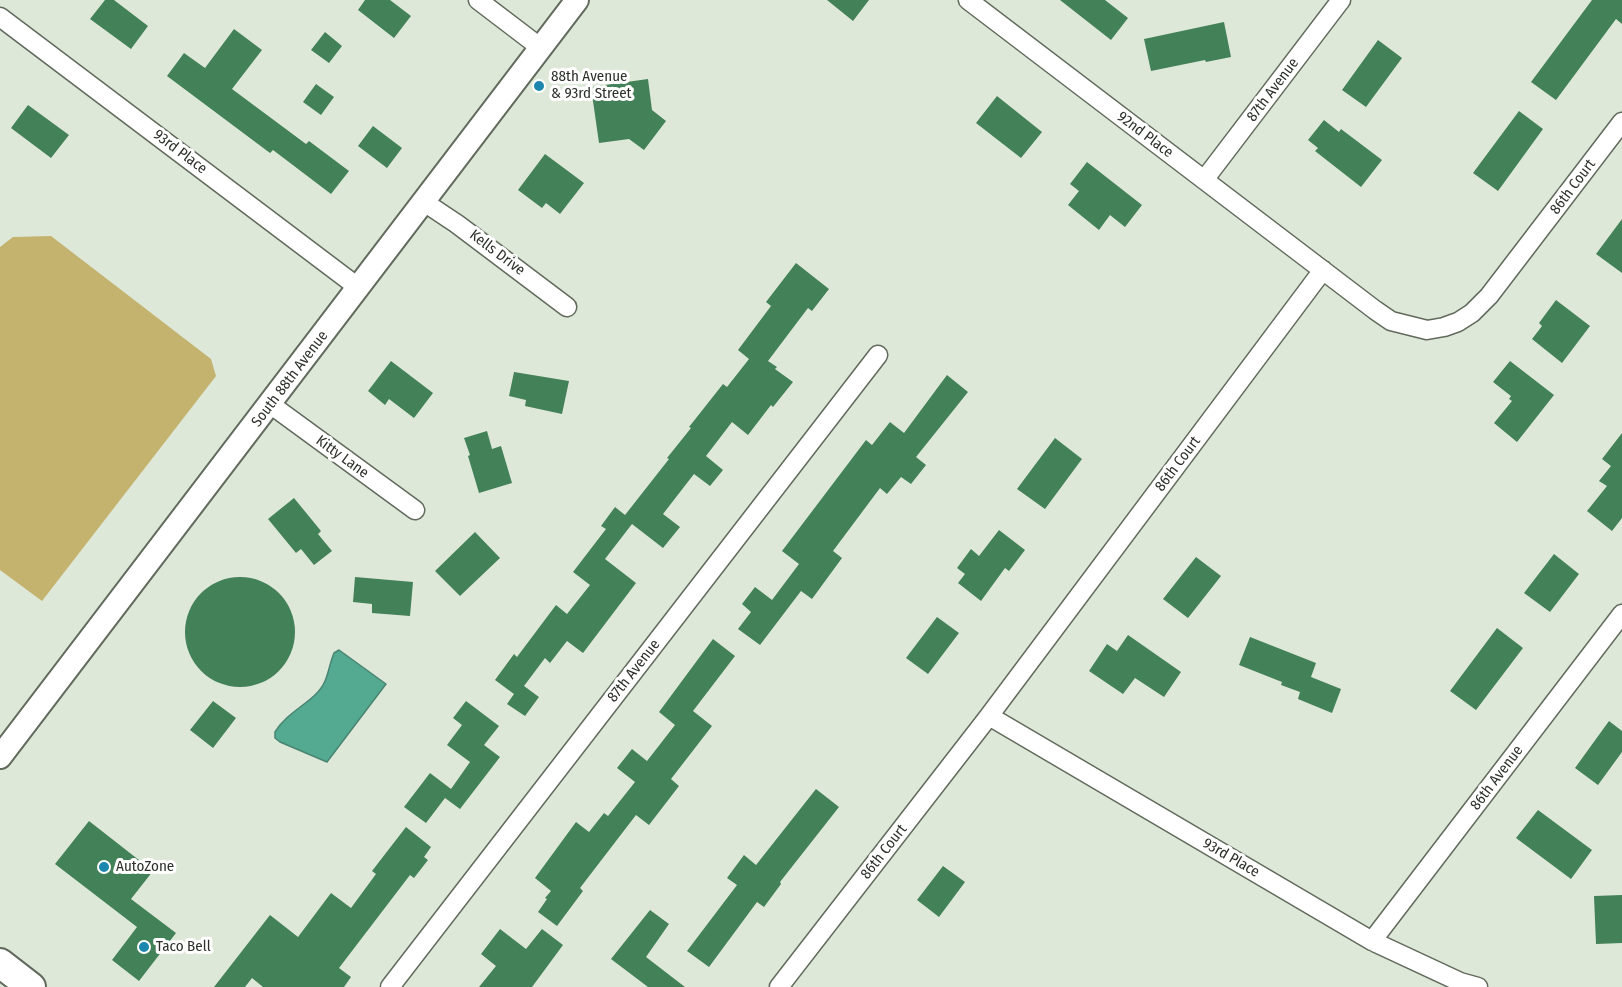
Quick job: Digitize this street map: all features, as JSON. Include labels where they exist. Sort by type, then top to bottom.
[{"type":"main road","points":[[0,963],[31,987]]},
{"type":"street","points":[[478,0],[541,48]]},
{"type":"street","name":"South 88th Avenue","points":[[0,757],[577,0]]},
{"type":"street","name":"92nd Place","points":[[968,0],[1323,270]]},
{"type":"street","name":"87th Avenue","points":[[1204,180],[1341,0]]},
{"type":"street","name":"93rd Place","points":[[0,17],[359,288]]},
{"type":"street","name":"86th Court","points":[[779,987],[989,716],[1323,270],[1391,321],[1427,330],[1458,322],[1489,296],[1622,122]]},
{"type":"street","name":"Kells Drive","points":[[424,202],[567,307]]},
{"type":"street","name":"87th Avenue","points":[[390,987],[878,355]]},
{"type":"street","name":"Kitty Lane","points":[[270,404],[415,510]]},
{"type":"street","name":"86th Avenue","points":[[1372,941],[1622,614]]},
{"type":"street","name":"93rd Place","points":[[989,716],[1372,941],[1460,982],[1478,987]]},
{"type":"shaded area","points":[[51,236],[211,359],[216,376],[42,601],[0,570],[0,247],[13,237]]},
{"type":"shaded area","points":[[339,650],[386,684],[327,762],[280,742],[275,738],[275,732],[287,718],[321,688],[334,653]]},
{"type":"building","points":[[105,0],[114,0],[148,26],[131,49],[90,19]]},
{"type":"building","points":[[365,0],[390,0],[411,16],[394,38],[358,10]]},
{"type":"building","points":[[827,0],[869,0],[853,21]]},
{"type":"building","points":[[1060,0],[1105,0],[1128,18],[1111,40]]},
{"type":"building","points":[[1592,0],[1622,0],[1622,24],[1616,19],[1556,100],[1531,82]]},
{"type":"building","points":[[1224,22],[1231,57],[1151,71],[1144,39]]},
{"type":"building","points":[[234,29],[262,50],[232,89],[306,144],[309,141],[349,171],[331,194],[273,150],[270,153],[167,76],[184,53],[205,68]]},
{"type":"building","points":[[325,32],[342,46],[329,63],[311,50]]},
{"type":"building","points":[[1378,40],[1402,58],[1366,107],[1342,90]]},
{"type":"building","points":[[648,79],[652,110],[666,121],[644,150],[629,139],[599,143],[591,87]]},
{"type":"building","points":[[316,84],[334,97],[321,115],[303,102]]},
{"type":"building","points":[[997,96],[1042,132],[1021,158],[976,123]]},
{"type":"building","points":[[28,105],[69,135],[51,158],[11,128]]},
{"type":"building","points":[[1519,111],[1543,129],[1498,191],[1473,173]]},
{"type":"building","points":[[1324,120],[1339,132],[1341,129],[1382,160],[1361,187],[1315,151],[1318,148],[1308,140]]},
{"type":"building","points":[[373,126],[402,148],[387,168],[358,146]]},
{"type":"building","points":[[545,154],[584,183],[560,214],[546,203],[542,208],[518,190]]},
{"type":"building","points":[[1087,162],[1142,205],[1125,227],[1110,215],[1099,230],[1068,205],[1079,191],[1070,184]]},
{"type":"building","points":[[1622,219],[1622,273],[1596,254]]},
{"type":"building","points":[[796,263],[829,289],[812,311],[808,308],[768,361],[793,382],[773,407],[771,405],[748,435],[732,422],[706,456],[723,470],[710,486],[694,474],[663,514],[680,527],[663,548],[632,524],[605,559],[636,583],[583,653],[567,641],[550,663],[545,658],[524,686],[539,697],[525,716],[507,704],[514,694],[495,680],[514,654],[517,657],[556,605],[567,614],[590,585],[573,572],[606,529],[601,526],[615,507],[625,515],[723,384],[727,387],[749,359],[738,350],[771,306],[766,302]]},
{"type":"building","points":[[1556,300],[1590,326],[1562,363],[1532,339],[1542,326],[1539,323]]},
{"type":"building","points":[[391,361],[433,393],[414,418],[389,399],[385,405],[368,391]]},
{"type":"building","points":[[1510,361],[1554,395],[1517,442],[1494,423],[1512,401],[1509,399],[1511,396],[1493,382]]},
{"type":"building","points":[[514,372],[569,381],[562,414],[525,406],[526,400],[509,396]]},
{"type":"building","points":[[947,375],[968,392],[916,457],[926,465],[911,484],[901,477],[887,494],[880,488],[833,551],[842,558],[812,599],[801,591],[760,645],[738,629],[751,612],[742,604],[755,587],[772,600],[799,564],[782,551],[866,440],[872,445],[890,422],[904,433]]},
{"type":"building","points":[[487,431],[492,449],[501,446],[512,483],[479,493],[464,438]]},
{"type":"building","points":[[1622,433],[1622,518],[1612,531],[1587,511],[1607,486],[1599,481],[1611,466],[1602,459]]},
{"type":"building","points":[[1055,438],[1082,459],[1045,509],[1017,489]]},
{"type":"building","points":[[294,498],[321,531],[318,534],[332,551],[314,565],[301,549],[296,553],[268,519]]},
{"type":"building","points":[[999,530],[1025,550],[1009,571],[1005,568],[981,601],[958,583],[965,574],[957,568],[971,549],[979,556]]},
{"type":"building","points":[[475,532],[500,558],[460,596],[435,571]]},
{"type":"building","points":[[1554,554],[1579,574],[1550,612],[1524,593]]},
{"type":"building","points":[[1196,557],[1221,576],[1188,618],[1163,599]]},
{"type":"building","points":[[240,577],[261,581],[279,593],[291,611],[295,632],[291,653],[279,671],[261,683],[240,687],[219,683],[201,671],[189,653],[185,632],[189,611],[201,593],[219,581]]},
{"type":"building","points":[[355,577],[413,582],[410,616],[372,613],[372,604],[353,602]]},
{"type":"building","points":[[937,617],[959,633],[928,674],[906,658]]},
{"type":"building","points":[[1497,628],[1523,648],[1476,710],[1450,691]]},
{"type":"building","points":[[1128,635],[1181,672],[1164,697],[1135,678],[1123,694],[1089,671],[1107,644],[1117,651]]},
{"type":"building","points":[[1250,637],[1316,663],[1311,677],[1341,689],[1332,713],[1298,699],[1300,692],[1281,685],[1282,682],[1239,665]]},
{"type":"building","points":[[713,639],[735,656],[693,711],[712,726],[671,779],[679,786],[649,825],[636,815],[580,888],[583,891],[557,926],[538,912],[551,891],[535,878],[576,822],[589,832],[604,813],[608,816],[635,782],[617,768],[632,749],[647,761],[675,725],[659,712]]},
{"type":"building","points":[[213,701],[236,718],[213,748],[190,730]]},
{"type":"building","points":[[466,701],[499,726],[484,745],[500,757],[460,809],[445,798],[426,823],[404,807],[430,773],[451,789],[470,762],[447,745],[462,725],[453,718]]},
{"type":"building","points":[[1609,721],[1622,731],[1622,752],[1598,785],[1575,768]]},
{"type":"building","points":[[816,789],[839,807],[780,882],[781,884],[764,907],[757,902],[709,967],[687,951],[737,885],[727,878],[744,855],[756,865]]},
{"type":"building","points":[[1538,810],[1592,850],[1571,879],[1516,838]]},
{"type":"building","name":"AutoZone","points":[[89,821],[153,871],[131,899],[176,933],[139,981],[112,960],[137,927],[55,864]]},
{"type":"building","points":[[406,827],[431,847],[424,857],[428,860],[414,878],[410,875],[339,968],[351,977],[344,987],[263,987],[252,978],[245,987],[214,987],[270,915],[298,937],[331,893],[351,908],[376,874],[372,871]]},
{"type":"building","points":[[943,866],[965,882],[939,917],[917,900]]},
{"type":"building","points":[[1622,895],[1622,943],[1596,944],[1594,896]]},
{"type":"building","points":[[650,910],[669,924],[646,957],[685,987],[648,987],[611,959]]},
{"type":"building","points":[[500,929],[526,949],[542,929],[563,945],[532,987],[479,987],[496,966],[481,954]]},
{"type":"place","name":"88th Avenue & 93rd Street","points":[[539,86]]},
{"type":"place","name":"AutoZone","points":[[104,867]]},
{"type":"place","name":"Taco Bell","points":[[144,947]]}]
